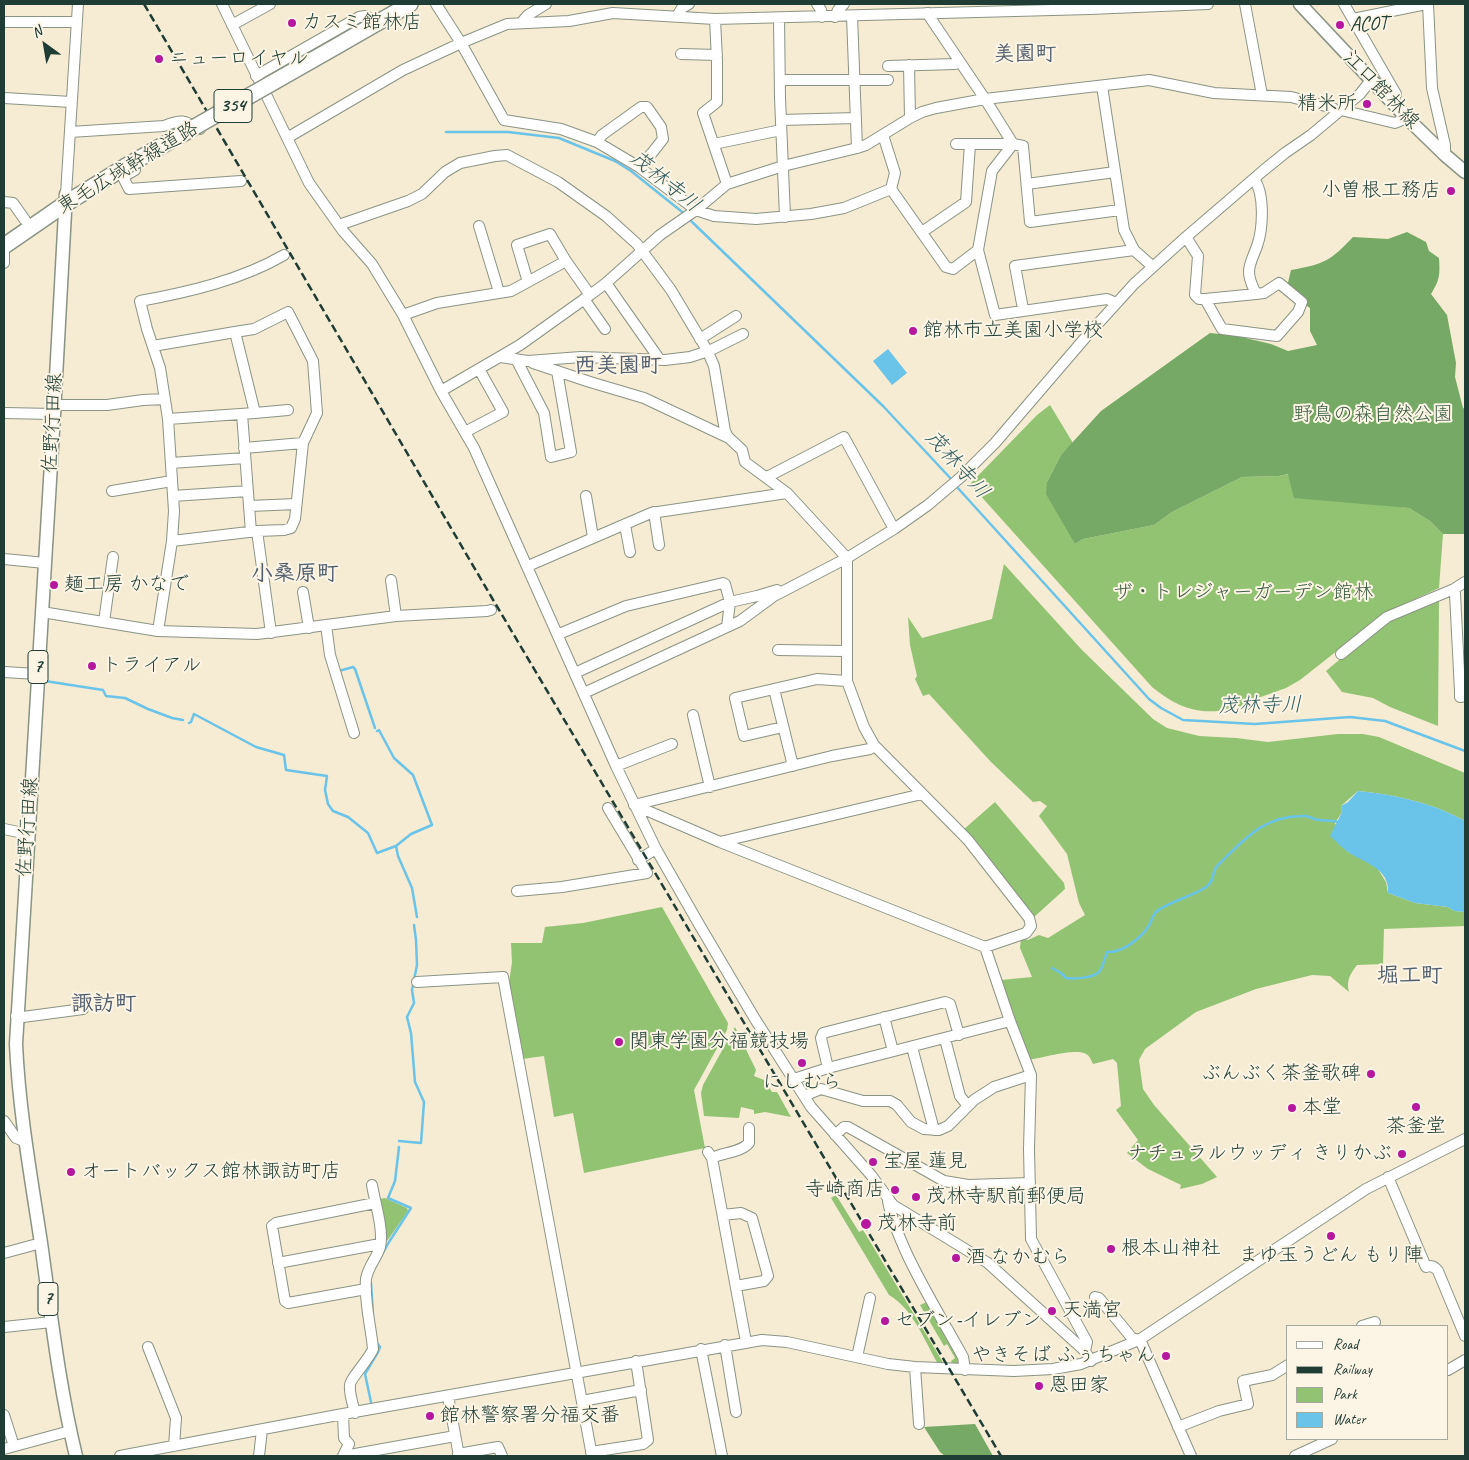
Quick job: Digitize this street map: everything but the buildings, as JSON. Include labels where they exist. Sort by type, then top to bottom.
[{"type":"highway","name":"東毛広域幹線道路","points":[[375,20],[395,4]]},
{"type":"highway","name":"東毛広域幹線道路","points":[[4,235],[25,220],[66,199],[126,162],[375,20],[410,4]]},
{"type":"highway","name":"東毛広域幹線道路","points":[[4,246],[66,199]]},
{"type":"main road","name":"江口館林線","points":[[1300,4],[1407,118],[1444,155],[1465,172]]},
{"type":"main road","name":"佐野行田線","points":[[66,199],[55,409],[16,1016],[16,1044],[24,1141],[52,1322],[76,1456]]},
{"type":"street","points":[[66,199],[78,4]]},
{"type":"street","points":[[222,4],[264,94],[311,187],[338,225],[372,264],[474,448],[559,634],[616,766],[656,849],[712,946],[804,1096],[818,1116],[871,1175],[893,1206],[988,1263],[1085,1351],[1091,1361]]},
{"type":"street","points":[[232,25],[270,4]]},
{"type":"street","points":[[436,4],[461,43],[504,120],[561,129],[597,142],[639,166],[694,212],[714,216],[756,219],[785,218],[844,208],[891,189]]},
{"type":"street","points":[[521,23],[528,15],[546,4]]},
{"type":"street","points":[[677,16],[682,8],[690,4]]},
{"type":"street","points":[[817,4],[821,10],[822,17]]},
{"type":"street","points":[[835,17],[838,10],[844,4]]},
{"type":"street","points":[[930,13],[938,4]]},
{"type":"street","points":[[287,138],[403,70],[500,26],[569,21],[613,13],[715,19],[835,17],[1094,6],[1208,4]]},
{"type":"street","points":[[1245,4],[1262,95]]},
{"type":"street","points":[[1344,4],[1396,94],[1393,103]]},
{"type":"street","points":[[1353,19],[1427,4],[1432,88],[1445,145],[1444,155]]},
{"type":"street","points":[[930,13],[1012,144]]},
{"type":"street","points":[[256,76],[359,17],[365,16],[375,20],[369,34],[264,94]]},
{"type":"street","points":[[852,16],[857,148]]},
{"type":"street","points":[[779,18],[785,218]]},
{"type":"street","points":[[715,19],[717,102],[703,113],[727,184]]},
{"type":"street","points":[[4,22],[77,22]]},
{"type":"street","points":[[681,54],[717,55]]},
{"type":"street","points":[[888,66],[955,64],[960,62]]},
{"type":"street","points":[[909,65],[910,118]]},
{"type":"street","points":[[780,80],[888,80]]},
{"type":"street","points":[[441,391],[520,345],[587,297],[606,283],[660,235],[694,212],[727,184],[783,166],[857,148],[910,118],[936,108],[985,99],[1149,80],[1214,93],[1292,96],[1395,123],[1407,118]]},
{"type":"street","points":[[584,693],[746,617],[757,607],[797,583],[847,558],[894,529],[948,488],[1020,415],[1116,303],[1152,266],[1254,178],[1311,135],[1356,89],[1371,80]]},
{"type":"street","points":[[1102,86],[1124,230],[1134,250],[1152,266]]},
{"type":"street","points":[[4,98],[71,102]]},
{"type":"street","points":[[597,142],[602,135],[641,107],[647,107],[661,127],[663,139],[639,166]]},
{"type":"street","points":[[714,144],[781,125],[856,118]]},
{"type":"street","points":[[70,132],[164,126],[178,121],[187,122],[205,128],[123,177],[129,189],[241,181]]},
{"type":"street","points":[[164,126],[175,146]]},
{"type":"street","points":[[883,135],[895,173],[891,189],[946,267],[953,269],[978,250]]},
{"type":"street","points":[[956,144],[1012,144],[1024,146],[1030,222],[1120,210]]},
{"type":"street","points":[[922,232],[966,202],[970,144]]},
{"type":"street","points":[[1012,144],[992,171],[978,250],[995,314],[1107,299],[1116,303]]},
{"type":"street","points":[[338,225],[408,201],[424,193],[446,172],[460,163],[507,155],[558,182],[598,209],[637,244],[671,290],[707,350],[714,366],[725,430],[728,437],[742,450],[746,462],[787,493],[847,558],[847,681],[864,727],[874,745],[968,840],[1029,918],[1031,926],[1026,934],[985,947],[720,842],[634,805]]},
{"type":"street","points":[[1027,184],[1115,172]]},
{"type":"street","points":[[1254,178],[1260,189],[1262,214],[1259,239],[1249,272],[1256,294]]},
{"type":"street","points":[[4,202],[13,203],[25,220]]},
{"type":"street","points":[[479,226],[499,292]]},
{"type":"street","points":[[528,282],[517,245],[550,234],[605,329]]},
{"type":"street","points":[[1186,237],[1198,256],[1194,295],[1199,299],[1264,293],[1279,283],[1302,302],[1298,312],[1277,336],[1222,329],[1205,299]]},
{"type":"street","points":[[4,246],[4,263]]},
{"type":"street","points":[[1023,310],[1015,266],[1134,250]]},
{"type":"street","points":[[158,630],[172,541],[173,496],[168,419],[160,368],[140,301],[172,295],[253,271],[284,255]]},
{"type":"street","points":[[402,316],[437,303],[511,291],[566,261]]},
{"type":"street","points":[[606,283],[660,360]]},
{"type":"street","points":[[153,346],[254,329],[288,312],[313,362],[317,413],[304,443],[295,518],[291,528],[172,541]]},
{"type":"street","points":[[700,339],[736,316]]},
{"type":"street","points":[[235,332],[255,414]]},
{"type":"street","points":[[528,361],[581,357],[660,360],[690,357],[743,334]]},
{"type":"street","points":[[500,357],[528,361],[644,398],[728,437]]},
{"type":"street","points":[[516,359],[544,413],[551,457],[571,452],[557,370]]},
{"type":"street","points":[[465,432],[503,412],[479,369]]},
{"type":"street","points":[[4,413],[164,399]]},
{"type":"street","points":[[168,419],[255,414],[288,410]]},
{"type":"street","points":[[242,414],[249,506],[271,633]]},
{"type":"street","points":[[767,477],[844,437],[886,519],[894,529]]},
{"type":"street","points":[[171,463],[304,443]]},
{"type":"street","points":[[112,491],[172,481]]},
{"type":"street","points":[[173,496],[248,491]]},
{"type":"street","points":[[528,566],[654,512],[787,493]]},
{"type":"street","points":[[586,496],[594,537]]},
{"type":"street","points":[[249,506],[296,504]]},
{"type":"street","points":[[654,512],[659,545]]},
{"type":"street","points":[[624,525],[630,552]]},
{"type":"street","points":[[104,622],[113,558]]},
{"type":"street","points":[[4,560],[45,563]]},
{"type":"street","points":[[391,580],[396,616]]},
{"type":"street","points":[[1342,654],[1387,618],[1454,589],[1465,582]]},
{"type":"street","points":[[559,634],[626,606],[723,583],[725,584],[730,602],[727,627]]},
{"type":"street","points":[[575,673],[730,602],[797,583]]},
{"type":"street","points":[[1454,589],[1460,696],[1465,696]]},
{"type":"street","points":[[303,592],[309,628]]},
{"type":"street","points":[[42,612],[158,630],[241,634],[271,633],[396,616],[491,610]]},
{"type":"street","points":[[326,625],[330,655],[354,733]]},
{"type":"street","points":[[778,650],[846,651]]},
{"type":"street","points":[[4,672],[37,674]]},
{"type":"street","points":[[783,727],[744,736],[735,698],[817,679],[847,681]]},
{"type":"street","points":[[774,689],[793,766]]},
{"type":"street","points":[[693,715],[710,787]]},
{"type":"street","points":[[616,766],[672,744]]},
{"type":"street","points":[[634,805],[870,748],[874,745]]},
{"type":"street","points":[[720,842],[922,794]]},
{"type":"street","points":[[517,891],[562,887],[647,874],[608,808]]},
{"type":"street","points":[[4,829],[28,834]]},
{"type":"street","points":[[638,860],[656,849]]},
{"type":"street","points":[[985,947],[1031,1075],[1029,1149],[1031,1239],[1087,1342],[1085,1351]]},
{"type":"street","points":[[417,982],[503,978],[591,1454],[646,1443],[649,1436],[636,1361]]},
{"type":"street","points":[[828,1068],[821,1038],[823,1033],[884,1017],[945,1002],[950,1004],[959,1035]]},
{"type":"street","points":[[16,1016],[23,1017],[83,1009]]},
{"type":"street","points":[[884,1017],[893,1051]]},
{"type":"street","points":[[794,1079],[828,1068],[1010,1021]]},
{"type":"street","points":[[945,1039],[960,1096],[968,1106]]},
{"type":"street","points":[[912,1047],[934,1130]]},
{"type":"street","points":[[804,1096],[821,1089],[863,1101],[890,1101],[897,1105],[911,1122],[924,1129],[939,1130],[948,1126],[974,1100],[994,1087],[1031,1075]]},
{"type":"street","points":[[4,1121],[16,1138],[24,1141]]},
{"type":"street","points":[[835,1135],[844,1127],[848,1127],[944,1181],[968,1184],[1030,1183]]},
{"type":"street","points":[[746,1342],[710,1155],[744,1149],[749,1143],[749,1128]]},
{"type":"street","points":[[120,1456],[701,1349],[762,1340],[787,1342],[915,1367],[965,1370],[1036,1370],[1071,1366],[1091,1361],[1139,1340],[1327,1214],[1388,1177],[1465,1139]]},
{"type":"street","points":[[1388,1177],[1426,1267],[1436,1268],[1465,1336]]},
{"type":"street","points":[[355,1413],[350,1384],[373,1349],[366,1289],[368,1269],[382,1238],[372,1185]]},
{"type":"street","points":[[888,1201],[891,1217],[903,1245],[922,1285],[963,1357],[965,1370]]},
{"type":"street","points":[[366,1289],[288,1303],[285,1301],[272,1226],[276,1223],[375,1203]]},
{"type":"street","points":[[723,1216],[741,1213],[751,1216],[768,1276],[764,1281],[736,1286]]},
{"type":"street","points":[[4,1252],[41,1243]]},
{"type":"street","points":[[278,1263],[380,1244]]},
{"type":"street","points":[[1095,1296],[1099,1298],[1132,1338],[1139,1340],[1191,1456]]},
{"type":"street","points":[[857,1357],[870,1298]]},
{"type":"street","points":[[4,1328],[52,1322]]},
{"type":"street","points":[[1365,1325],[1375,1322]]},
{"type":"street","points":[[724,1345],[736,1412]]},
{"type":"street","points":[[148,1347],[176,1418],[174,1446]]},
{"type":"street","points":[[701,1349],[722,1456]]},
{"type":"street","points":[[1449,1369],[1465,1360]]},
{"type":"street","points":[[1178,1427],[1219,1411],[1248,1404],[1243,1381],[1272,1375],[1286,1366]]},
{"type":"street","points":[[915,1367],[920,1424]]},
{"type":"street","points":[[582,1401],[641,1390]]},
{"type":"street","points":[[448,1396],[458,1455],[498,1447],[502,1456]]},
{"type":"street","points":[[343,1414],[344,1438],[349,1444],[343,1456]]},
{"type":"street","points":[[4,1415],[9,1447],[70,1431]]},
{"type":"street","points":[[259,1456],[262,1430]]},
{"type":"street","points":[[343,1456],[455,1436]]},
{"type":"street","points":[[1295,1456],[1330,1440]]},
{"type":"green space","name":"野鳥の森自然公園","points":[[1407,232],[1426,242],[1429,251],[1439,258],[1439,277],[1431,294],[1447,315],[1456,363],[1455,377],[1463,408],[1465,409],[1465,534],[1443,534],[1430,521],[1409,508],[1294,498],[1288,474],[1242,477],[1172,512],[1154,525],[1083,539],[1075,544],[1046,494],[1047,482],[1061,455],[1101,411],[1210,333],[1237,336],[1271,344],[1288,351],[1317,345],[1310,331],[1310,308],[1286,291],[1291,270],[1312,266],[1326,260],[1353,237],[1388,239]]},
{"type":"green space","name":"ザ・トレジャーガーデン館林","points":[[1050,405],[1073,443],[1061,455],[1047,482],[1075,544],[1083,539],[1154,525],[1172,512],[1242,477],[1289,474],[1374,504],[1409,508],[1430,521],[1443,534],[1439,588],[1385,613],[1300,680],[1286,688],[1258,698],[1257,704],[1227,710],[1202,711],[1178,704],[1152,687],[970,484],[1037,415]]},
{"type":"green space","points":[[1004,564],[1082,650],[1153,719],[1167,728],[1199,736],[1268,742],[1338,734],[1363,734],[1379,737],[1465,773],[1465,821],[1454,815],[1414,801],[1358,791],[1341,806],[1342,812],[1335,823],[1348,852],[1376,866],[1386,882],[1388,893],[1415,903],[1448,907],[1454,911],[1465,912],[1465,926],[1384,929],[1383,964],[1357,965],[1349,978],[1349,992],[1330,976],[1312,975],[1256,989],[1196,1012],[1145,1049],[1139,1060],[1143,1089],[1154,1105],[1217,1177],[1202,1184],[1180,1189],[1181,1185],[1148,1169],[1127,1153],[1138,1140],[1116,1110],[1121,1106],[1117,1063],[1113,1059],[1093,1064],[1087,1055],[1075,1052],[1029,1060],[1001,980],[1032,977],[1020,948],[1021,938],[1028,940],[1039,935],[1048,938],[1085,915],[1079,903],[1067,854],[1039,816],[1047,806],[1040,801],[1033,802],[991,762],[929,694],[923,696],[915,679],[917,676],[910,645],[908,617],[922,638],[992,619]]},
{"type":"green space","name":"ザ・トレジャーガーデン館林","points":[[1439,600],[1438,726],[1390,707],[1373,698],[1342,692],[1326,671],[1389,620]]},
{"type":"green space","points":[[995,802],[1064,883],[1065,889],[1033,918],[963,830]]},
{"type":"green space","name":"関東学園分福競技場","points":[[662,907],[728,1023],[727,1030],[694,1090],[705,1148],[584,1173],[573,1113],[554,1117],[544,1056],[522,1059],[509,983],[512,962],[511,943],[542,943],[545,927],[583,923]]},
{"type":"green space","points":[[735,1027],[756,1070],[754,1076],[764,1080],[772,1092],[777,1092],[791,1117],[765,1112],[754,1114],[754,1110],[741,1107],[739,1118],[704,1116],[701,1093],[703,1085]]},
{"type":"green space","points":[[836,1195],[859,1232],[863,1230],[944,1364],[938,1364],[923,1335],[905,1308],[889,1295],[831,1198]]},
{"type":"green space","points":[[385,1198],[407,1208],[408,1211],[387,1241],[379,1199]]},
{"type":"green space","points":[[927,1302],[959,1361],[957,1364],[953,1365],[951,1361],[955,1358],[947,1344],[944,1346],[920,1305]]},
{"type":"green space","points":[[975,1424],[993,1456],[945,1456],[940,1452],[924,1427]]},
{"type":"water","points":[[888,349],[907,373],[892,385],[873,361]]},
{"type":"water","points":[[1358,791],[1414,801],[1454,815],[1465,821],[1465,912],[1454,911],[1448,907],[1415,903],[1388,893],[1388,885],[1385,878],[1375,867],[1348,852],[1330,836],[1342,812],[1341,806],[1348,802]]},
{"type":"waterway","name":"茂林寺川","points":[[446,132],[508,132],[559,138],[615,161],[631,171],[686,215]]},
{"type":"waterway","name":"茂林寺川","points":[[689,219],[883,406],[953,481]]},
{"type":"waterway","name":"茂林寺川","points":[[956,486],[1149,699],[1183,720],[1255,724],[1350,717],[1385,721],[1465,751]]},
{"type":"waterway","points":[[339,671],[353,667],[355,669],[375,728]]},
{"type":"waterway","points":[[45,681],[103,690],[106,696],[125,698],[148,709],[183,720]]},
{"type":"waterway","points":[[189,723],[194,714],[256,747],[284,755],[286,770],[327,776],[325,790],[328,804],[333,811],[348,817],[368,833],[377,853],[396,846]]},
{"type":"waterway","points":[[377,731],[379,730],[394,758],[413,775],[432,825],[411,834],[396,846],[398,856],[412,888],[417,917]]},
{"type":"waterway","points":[[1052,968],[1066,978],[1084,978],[1099,972],[1107,952],[1124,948],[1145,932],[1154,915],[1159,910],[1206,887],[1211,881],[1216,867],[1256,830],[1267,824],[1291,817],[1305,816],[1317,820],[1338,822]]},
{"type":"waterway","points":[[399,1141],[421,1143],[424,1102],[415,1082],[411,1033],[407,1017],[414,1003],[412,990],[417,965],[414,925]]},
{"type":"waterway","points":[[379,1260],[411,1208],[388,1198],[395,1181],[399,1147]]},
{"type":"waterway","points":[[371,1283],[373,1315]]},
{"type":"waterway","points":[[371,1402],[365,1374],[380,1347],[377,1343]]},
{"type":"railway","points":[[144,4],[492,598],[1001,1456]]},
{"type":"place","name":"カスミ館林店","points":[[292,23]]},
{"type":"place","name":"ACOT","points":[[1340,25]]},
{"type":"place","name":"ニューロイヤル","points":[[159,59]]},
{"type":"place","name":"精米所","points":[[1367,104]]},
{"type":"place","name":"小曽根工務店","points":[[1451,191]]},
{"type":"place","name":"館林市立美園小学校","points":[[913,331]]},
{"type":"place","name":"麺工房 かなで","points":[[54,585]]},
{"type":"place","name":"トライアル","points":[[92,666]]},
{"type":"place","name":"関東学園分福競技場","points":[[619,1042]]},
{"type":"place","name":"にしむら","points":[[802,1063]]},
{"type":"place","name":"ぶんぶく茶釜歌碑","points":[[1371,1074]]},
{"type":"place","name":"茶釜堂","points":[[1416,1107]]},
{"type":"place","name":"本堂","points":[[1292,1108]]},
{"type":"place","name":"ナチュラルウッディ きりかぶ","points":[[1402,1154]]},
{"type":"place","name":"宝屋 蓮見","points":[[873,1162]]},
{"type":"place","name":"オートバックス館林諏訪町店","points":[[71,1172]]},
{"type":"place","name":"寺崎商店","points":[[895,1190]]},
{"type":"place","name":"茂林寺駅前郵便局","points":[[916,1197]]},
{"type":"place","name":"茂林寺前","points":[[866,1224]]},
{"type":"place","name":"まゆ玉うどん もり陣","points":[[1331,1236]]},
{"type":"place","name":"根本山神社","points":[[1111,1249]]},
{"type":"place","name":"酒 なかむら","points":[[956,1258]]},
{"type":"place","name":"天満宮","points":[[1052,1311]]},
{"type":"place","name":"セブン-イレブン","points":[[885,1321]]},
{"type":"place","name":"やきそば ふぅちゃん","points":[[1166,1356]]},
{"type":"place","name":"恩田家","points":[[1039,1386]]},
{"type":"place","name":"館林警察署分福交番","points":[[430,1416]]},
{"type":"district","name":"美園町","points":[[1025,54]]},
{"type":"district","name":"西美園町","points":[[618,366]]},
{"type":"district","name":"小桑原町","points":[[295,574]]},
{"type":"district","name":"堀工町","points":[[1410,976]]},
{"type":"district","name":"諏訪町","points":[[104,1004]]}]
